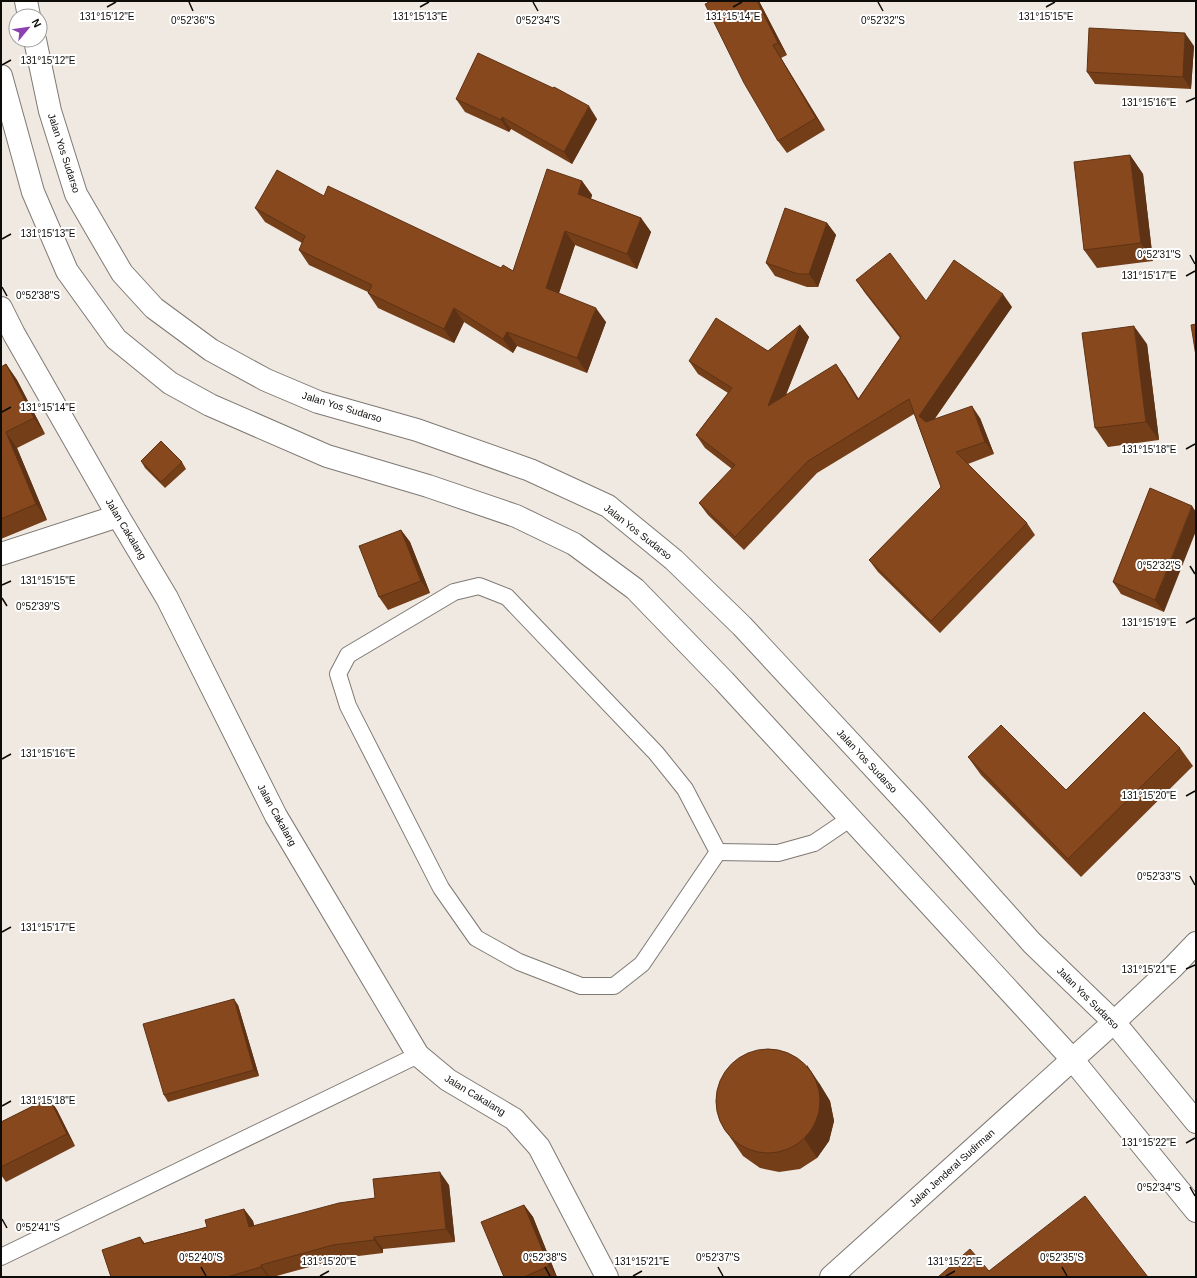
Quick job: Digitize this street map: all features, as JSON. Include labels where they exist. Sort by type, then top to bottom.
[{"type":"main road","name":"Jalan Yos Sudarso","points":[[37,48],[50,111],[76,194],[122,273],[154,308],[211,350],[266,380],[318,402],[417,430],[530,470],[608,506],[674,560],[742,626],[913,810],[1032,944],[1114,1022],[1196,1122]]},
{"type":"main road","points":[[1,76],[33,192],[67,271],[116,339],[170,383],[210,405],[328,456],[428,486],[516,516],[574,544],[635,589],[851,818],[1072,1058],[1196,1211]]},
{"type":"main road","name":"Jalan Cakalang","points":[[1,308],[14,334],[118,516],[167,598],[276,816],[418,1055],[448,1080],[514,1119],[539,1147],[607,1277]]},
{"type":"main road","points":[[1,554],[118,516]]},
{"type":"main road","name":"Jalan Jenderal Sudirman","points":[[831,1277],[1072,1058],[1114,1022],[1196,943]]},
{"type":"lane","points":[[479,586],[507,597],[656,754],[685,789],[718,852],[642,964],[614,986],[581,986],[519,962],[476,938],[441,888],[348,706],[338,674],[348,655],[454,592],[479,586]]},
{"type":"lane","points":[[718,852],[778,853],[814,843],[851,818]]},
{"type":"lane","points":[[1,1256],[418,1055]]},
{"type":"building","points":[[707,1],[757,1],[778,43],[773,45],[816,118],[778,141],[744,83],[705,4],[708,3]]},
{"type":"building","points":[[1089,28],[1185,33],[1183,77],[1087,72]]},
{"type":"building","points":[[478,53],[553,88],[554,87],[589,106],[564,152],[502,117],[501,120],[456,99]]},
{"type":"building","points":[[1130,155],[1141,243],[1084,250],[1074,162]]},
{"type":"building","points":[[547,169],[582,181],[578,194],[641,218],[627,254],[565,231],[546,288],[596,308],[577,358],[507,332],[503,339],[454,308],[444,329],[368,293],[372,285],[299,250],[305,236],[255,208],[277,170],[324,196],[328,186],[501,268],[503,265],[513,271]]},
{"type":"building","points":[[785,208],[827,223],[809,274],[798,274],[766,263]]},
{"type":"building","points":[[890,253],[926,301],[954,260],[1003,294],[919,416],[926,422],[972,406],[985,442],[956,452],[1027,523],[931,621],[869,560],[941,487],[909,399],[808,461],[735,537],[699,503],[735,465],[696,435],[732,388],[689,361],[716,318],[768,351],[800,325],[768,406],[836,364],[858,400],[901,337],[856,280]]},
{"type":"building","points":[[1196,324],[1196,356],[1191,325]]},
{"type":"building","points":[[1134,326],[1146,422],[1095,428],[1082,333]]},
{"type":"building","points":[[6,364],[34,418],[6,432],[36,504],[1,519],[1,367]]},
{"type":"building","points":[[161,441],[182,462],[161,482],[141,461]]},
{"type":"building","points":[[1150,488],[1192,506],[1155,600],[1113,582]]},
{"type":"building","points":[[401,530],[421,581],[379,597],[359,546]]},
{"type":"building","points":[[1144,712],[1180,748],[1068,859],[968,757],[1001,725],[1066,790]]},
{"type":"building","points":[[234,999],[254,1070],[164,1095],[143,1024]]},
{"type":"building","points":[[768,1049],[788,1053],[805,1064],[816,1081],[820,1101],[816,1121],[805,1138],[788,1149],[768,1153],[748,1149],[731,1138],[720,1121],[716,1101],[720,1081],[731,1064],[748,1053]]},
{"type":"building","points":[[49,1098],[67,1134],[1,1167],[1,1122]]},
{"type":"building","points":[[440,1172],[446,1229],[374,1237],[374,1240],[333,1245],[261,1265],[261,1267],[227,1277],[111,1277],[102,1250],[140,1237],[143,1244],[207,1227],[205,1220],[244,1209],[249,1227],[339,1203],[375,1198],[373,1179]]},
{"type":"building","points":[[1085,1196],[1148,1277],[938,1277],[970,1249],[989,1271]]},
{"type":"building","points":[[524,1205],[549,1266],[524,1277],[504,1277],[481,1222]]}]
